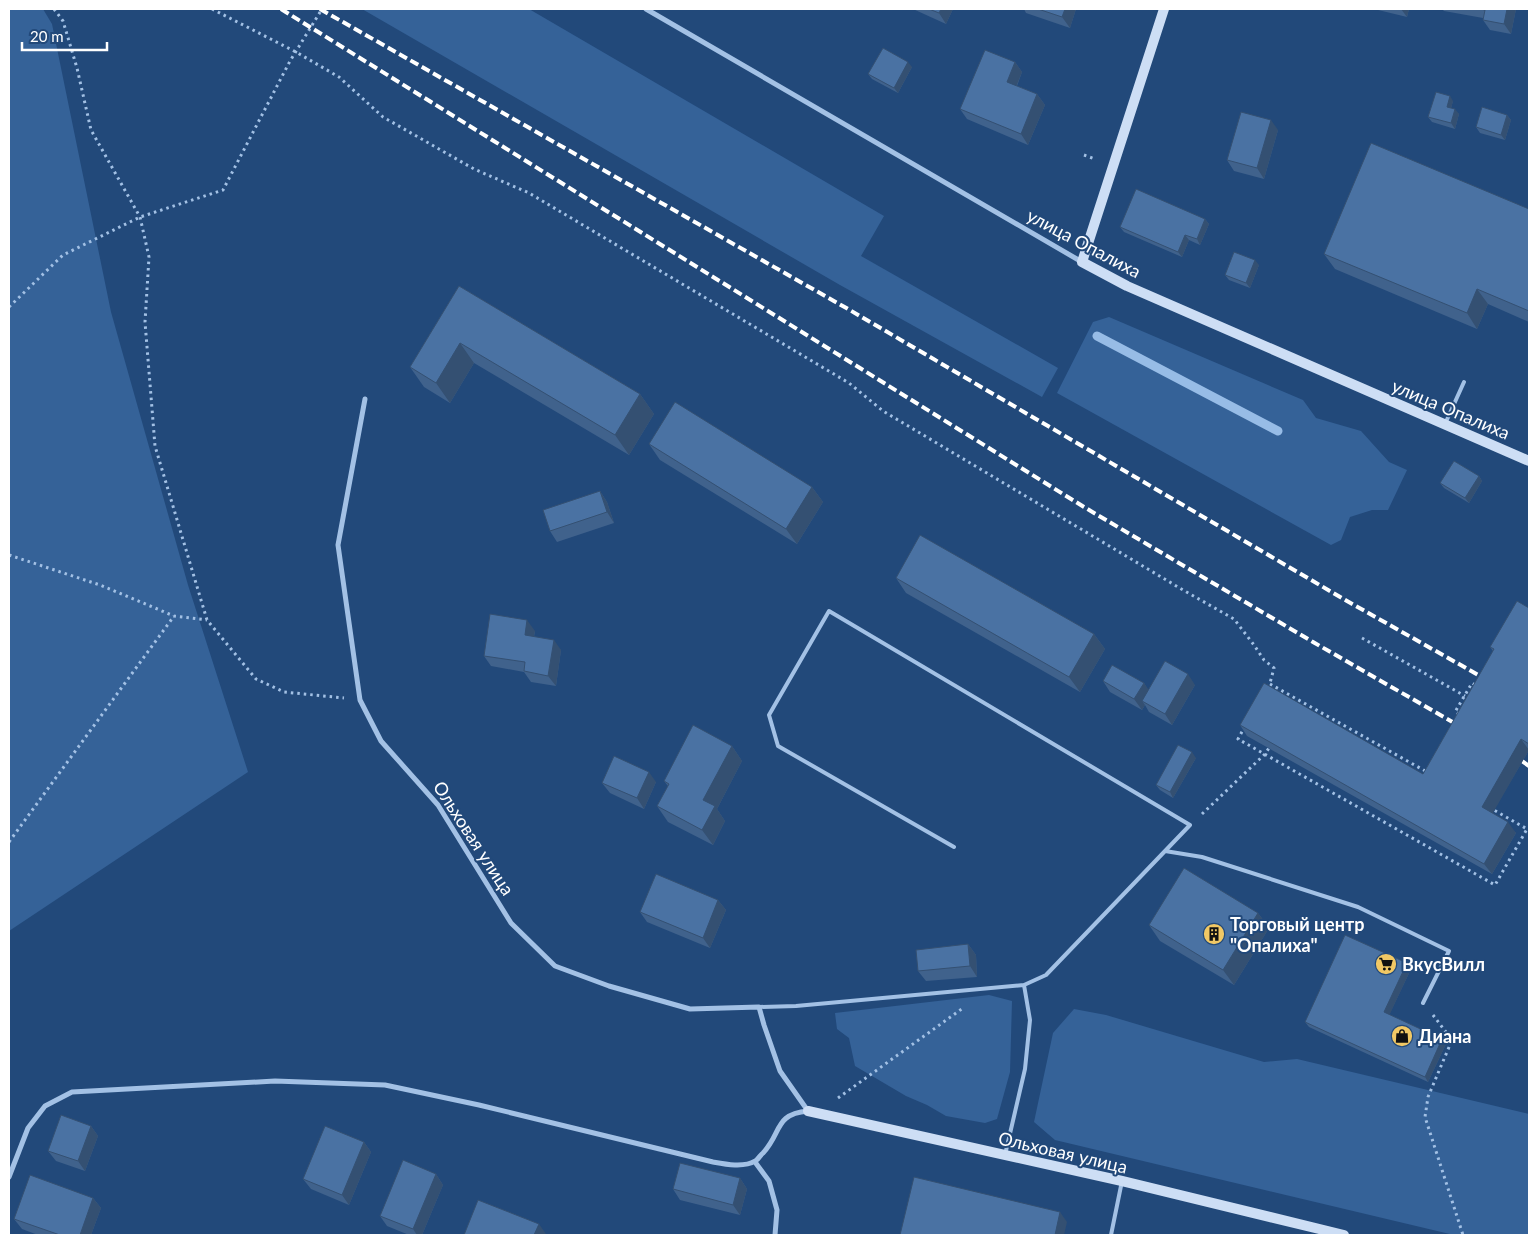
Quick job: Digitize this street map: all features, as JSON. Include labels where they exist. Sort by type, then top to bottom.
[{"type":"street","name":"улица Опалиха","points":[[646,9],[1082,262],[1127,286],[1529,461]]},
{"type":"street","points":[[1082,262],[1164,9]]},
{"type":"street","name":"Ольховая улица","points":[[365,398],[338,545],[360,700],[381,741],[438,805],[511,923],[555,966],[609,986],[690,1009],[759,1007]]},
{"type":"street","points":[[759,1007],[780,1071],[813,1112]]},
{"type":"street","points":[[9,1177],[28,1128],[45,1106],[72,1092],[275,1081],[385,1085],[479,1105],[713,1162],[739,1165],[754,1162],[769,1181],[777,1210],[775,1235]]},
{"type":"street","name":"Ольховая улица","points":[[754,1162],[770,1145],[785,1118],[794,1112],[813,1112],[1122,1181],[1344,1235]]},
{"type":"lane","points":[[1445,424],[1464,382]]},
{"type":"lane","points":[[759,1007],[796,1006],[1024,986],[1046,975],[1190,824],[829,611],[769,715],[778,746],[954,847]]},
{"type":"lane","points":[[1165,851],[1202,858],[1358,907],[1449,951],[1423,1003]]},
{"type":"lane","points":[[1005,1155],[1025,1069],[1030,1020],[1024,986]]},
{"type":"lane","points":[[1111,1235],[1122,1181]]},
{"type":"path","points":[[54,9],[63,22],[77,68],[91,130],[140,217],[148,257],[145,322],[155,446],[207,620],[256,679],[284,692],[360,700]]},
{"type":"path","points":[[212,9],[296,52],[339,77],[383,116],[474,169],[529,193],[849,382],[883,411],[1234,619],[1264,660],[1274,668],[1266,691]]},
{"type":"path","points":[[9,307],[63,255],[140,217],[223,190],[296,52],[322,9]]},
{"type":"path","points":[[9,555],[100,585],[174,616],[207,620]]},
{"type":"path","points":[[9,842],[174,616]]},
{"type":"path","points":[[1362,638],[1465,696]]},
{"type":"path","points":[[1270,683],[1434,776]]},
{"type":"path","points":[[1461,715],[1455,712],[1472,683],[1484,690]]},
{"type":"path","points":[[1248,723],[1238,739],[1495,885],[1527,829],[1494,810]]},
{"type":"path","points":[[1190,824],[1265,754],[1269,748]]},
{"type":"path","points":[[813,1112],[988,990]]},
{"type":"path","points":[[1423,1003],[1452,1040],[1428,1097],[1426,1117],[1463,1235]]},
{"type":"shaded area","points":[[9,9],[43,9],[52,24],[111,312],[188,585],[248,772],[9,931]]},
{"type":"shaded area","points":[[362,9],[529,9],[884,216],[861,256],[1058,368],[1042,397],[840,285]]},
{"type":"shaded area","points":[[1109,317],[1303,400],[1316,418],[1361,431],[1389,462],[1407,470],[1388,510],[1372,510],[1350,517],[1341,540],[1331,545],[1057,393],[1093,322]]},
{"type":"shaded area","points":[[989,995],[1012,1001],[1010,1072],[997,1119],[985,1123],[946,1116],[906,1096],[855,1066],[849,1038],[837,1029],[835,1013]]},
{"type":"shaded area","points":[[1074,1009],[1106,1015],[1264,1062],[1297,1059],[1529,1114],[1529,1235],[1454,1235],[1055,1140],[1034,1122],[1053,1033]]},
{"type":"building","points":[[929,9],[941,9],[939,13]]},
{"type":"building","points":[[1038,9],[1065,9],[1062,17]]},
{"type":"building","points":[[1480,9],[1507,9],[1504,24],[1483,20],[1485,10]]},
{"type":"building","points":[[883,48],[908,62],[894,88],[868,74]]},
{"type":"building","points":[[985,50],[1015,62],[1007,82],[1037,94],[1021,134],[960,109]]},
{"type":"building","points":[[1436,92],[1450,96],[1447,107],[1455,109],[1451,123],[1428,117]]},
{"type":"building","points":[[1482,107],[1507,115],[1501,135],[1476,127]]},
{"type":"building","points":[[1241,112],[1271,120],[1257,168],[1227,160]]},
{"type":"building","points":[[1371,143],[1529,209],[1529,311],[1477,289],[1467,313],[1324,254]]},
{"type":"building","points":[[1136,189],[1205,219],[1197,239],[1185,235],[1178,252],[1120,227]]},
{"type":"building","points":[[1234,252],[1255,260],[1246,283],[1225,275]]},
{"type":"building","points":[[459,286],[640,394],[615,435],[460,343],[436,383],[410,367]]},
{"type":"building","points":[[675,402],[812,487],[786,529],[649,444]]},
{"type":"building","points":[[1454,461],[1479,476],[1465,498],[1440,483]]},
{"type":"building","points":[[600,491],[607,512],[550,531],[543,510]]},
{"type":"building","points":[[920,535],[1094,634],[1069,677],[896,578]]},
{"type":"building","points":[[1517,601],[1529,608],[1529,744],[1521,739],[1482,807],[1508,822],[1484,864],[1240,725],[1264,683],[1423,774],[1494,649],[1490,647]]},
{"type":"building","points":[[490,614],[527,620],[525,635],[554,640],[548,676],[524,671],[525,662],[484,656]]},
{"type":"building","points":[[1165,661],[1188,674],[1165,714],[1142,701]]},
{"type":"building","points":[[1112,665],[1144,683],[1134,699],[1103,681]]},
{"type":"building","points":[[693,725],[732,746],[703,800],[715,806],[702,830],[657,806],[669,784],[664,781]]},
{"type":"building","points":[[1178,745],[1192,752],[1170,792],[1156,785]]},
{"type":"building","points":[[614,756],[649,772],[637,798],[602,783]]},
{"type":"building","name":"Торговый центр \"Опалиха\"","points":[[1184,868],[1258,913],[1223,970],[1149,925]]},
{"type":"building","points":[[656,874],[718,900],[703,938],[640,912]]},
{"type":"building","points":[[1345,935],[1407,963],[1384,1012],[1442,1039],[1425,1077],[1305,1022]]},
{"type":"building","points":[[968,944],[970,966],[918,971],[916,950]]},
{"type":"building","points":[[61,1115],[91,1126],[78,1161],[48,1151]]},
{"type":"building","points":[[325,1126],[364,1142],[342,1195],[303,1179]]},
{"type":"building","points":[[403,1160],[436,1174],[413,1229],[380,1216]]},
{"type":"building","points":[[680,1163],[740,1178],[733,1205],[673,1189]]},
{"type":"building","points":[[30,1175],[93,1198],[80,1235],[60,1235],[14,1219]]},
{"type":"building","points":[[914,1177],[1060,1212],[1055,1235],[900,1235]]},
{"type":"building","points":[[478,1200],[539,1224],[534,1235],[464,1235]]},
{"type":"waterway","points":[[1097,336],[1278,431]]},
{"type":"railway","points":[[281,9],[1084,507],[1463,728]]},
{"type":"railway","points":[[320,9],[848,309],[1347,601],[1489,681]]},
{"type":"railway","points":[[1522,761],[1529,766]]},
{"type":"place","name":"Торговый центр \"Опалиха\"","points":[[1214,934]]},
{"type":"place","name":"ВкусВилл","points":[[1386,964]]},
{"type":"place","name":"Диана","points":[[1402,1036]]}]
